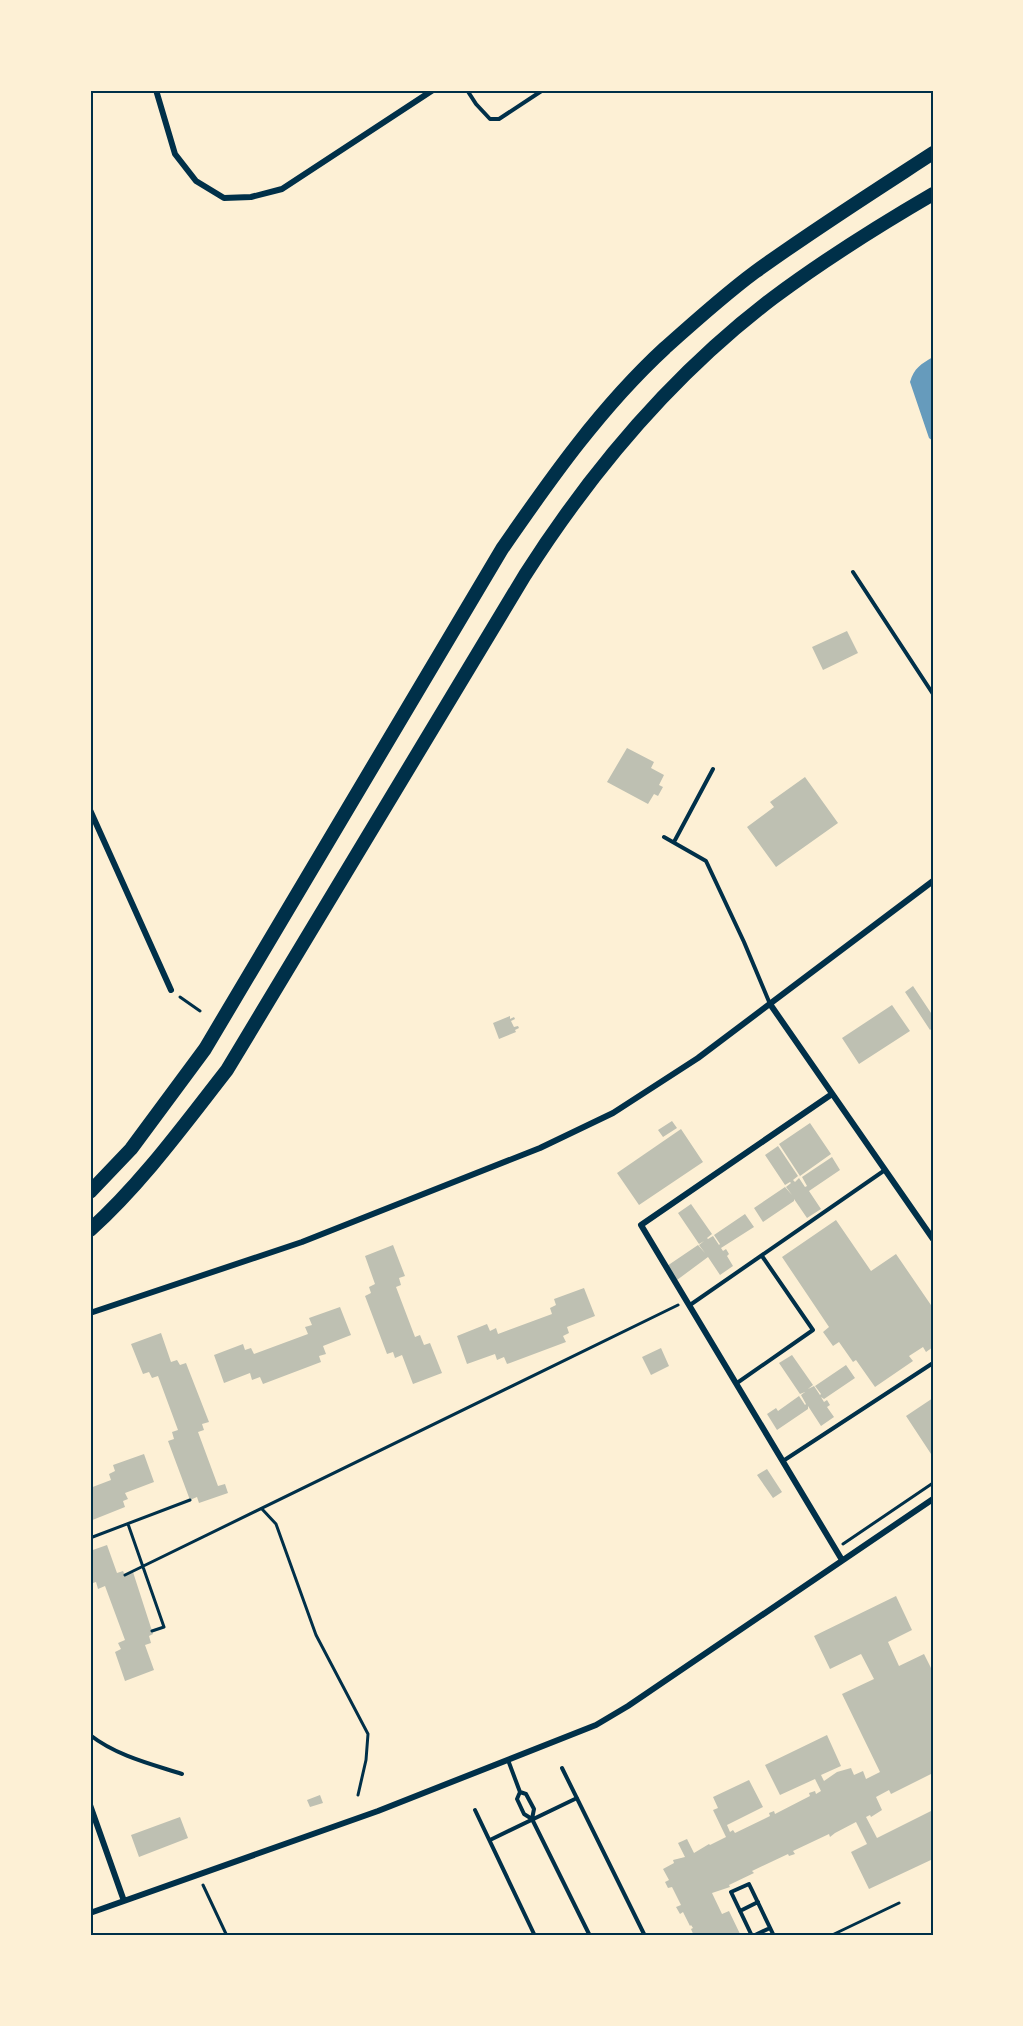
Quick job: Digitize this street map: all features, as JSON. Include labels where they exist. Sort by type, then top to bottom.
[{"type":"highway","points":[[90,1192],[131,1149],[205,1049],[502,549],[544,488],[584,437],[620,394],[663,350],[754,273],[933,153]]},
{"type":"highway","points":[[90,1230],[129,1191],[227,1070],[525,575],[557,525],[595,473],[648,412],[730,333],[814,268],[933,194]]},
{"type":"street","points":[[156,90],[175,154],[196,181],[224,198],[251,197],[282,189],[433,90]]},
{"type":"street","points":[[90,810],[171,990]]},
{"type":"street","points":[[90,1313],[302,1242],[540,1148],[614,1113],[698,1058],[933,881]]},
{"type":"street","points":[[770,1004],[933,1239]]},
{"type":"street","points":[[832,1094],[641,1225],[842,1560]]},
{"type":"street","points":[[90,1913],[378,1811],[596,1725],[628,1706],[933,1499]]},
{"type":"street","points":[[90,1805],[124,1901]]},
{"type":"lane","points":[[467,90],[490,119],[499,120],[543,90]]},
{"type":"lane","points":[[854,572],[933,694]]},
{"type":"lane","points":[[674,842],[713,769]]},
{"type":"lane","points":[[664,837],[706,861],[770,1004]]},
{"type":"lane","points":[[688,1303],[762,1256],[885,1170]]},
{"type":"lane","points":[[736,1384],[813,1330],[762,1256]]},
{"type":"lane","points":[[783,1462],[933,1363]]},
{"type":"lane","points":[[90,1736],[103,1746],[182,1774]]},
{"type":"lane","points":[[507,1760],[520,1792],[517,1799],[524,1814],[532,1819],[590,1936]]},
{"type":"lane","points":[[561,1768],[645,1936]]},
{"type":"lane","points":[[520,1792],[526,1794],[534,1809],[532,1819]]},
{"type":"lane","points":[[490,1840],[577,1798]]},
{"type":"lane","points":[[475,1810],[535,1936]]},
{"type":"lane","points":[[90,1829],[98,1826]]},
{"type":"lane","points":[[770,1928],[753,1936],[731,1892],[749,1884],[774,1936]]},
{"type":"lane","points":[[740,1911],[758,1902]]},
{"type":"path","points":[[171,990],[200,1011]]},
{"type":"path","points":[[125,1575],[688,1303]]},
{"type":"path","points":[[835,1549],[933,1483]]},
{"type":"path","points":[[90,1538],[190,1500]]},
{"type":"path","points":[[262,1509],[276,1524],[316,1635],[368,1734],[366,1760],[358,1795]]},
{"type":"path","points":[[128,1524],[164,1627],[152,1631]]},
{"type":"path","points":[[203,1885],[226,1936]]},
{"type":"path","points":[[830,1936],[899,1903]]},
{"type":"water","points":[[933,357],[933,441],[929,438],[910,382],[918,367]]},
{"type":"building","points":[[847,631],[858,653],[823,670],[812,647]]},
{"type":"building","points":[[627,748],[654,762],[651,768],[664,775],[659,785],[663,787],[658,796],[654,794],[648,804],[607,782]]},
{"type":"building","points":[[805,777],[838,823],[776,867],[747,827],[774,807],[770,802]]},
{"type":"building","points":[[913,986],[933,1016],[933,1028],[930,1030],[905,992]]},
{"type":"building","points":[[892,1005],[910,1031],[859,1064],[842,1038]]},
{"type":"building","points":[[510,1016],[510,1019],[514,1017],[515,1019],[511,1021],[514,1027],[519,1028],[515,1030],[516,1032],[499,1039],[493,1023]]},
{"type":"building","points":[[672,1121],[677,1128],[663,1137],[658,1130]]},
{"type":"building","points":[[810,1123],[831,1154],[800,1176],[779,1144]]},
{"type":"building","points":[[681,1129],[703,1162],[639,1205],[617,1173]]},
{"type":"building","points":[[778,1146],[798,1176],[793,1180],[795,1182],[799,1178],[805,1187],[807,1186],[802,1177],[832,1157],[840,1170],[809,1191],[821,1209],[807,1218],[794,1199],[763,1222],[754,1208],[785,1187],[792,1195],[786,1187],[791,1183],[785,1185],[765,1155]]},
{"type":"building","points":[[691,1204],[712,1234],[707,1238],[713,1236],[719,1245],[714,1235],[745,1214],[754,1227],[721,1248],[723,1251],[726,1249],[733,1266],[720,1275],[708,1257],[677,1280],[667,1266],[698,1245],[705,1253],[699,1245],[704,1241],[699,1244],[678,1213]]},
{"type":"building","points":[[836,1220],[871,1271],[896,1254],[933,1308],[933,1347],[926,1352],[923,1347],[909,1356],[913,1361],[875,1387],[856,1360],[853,1362],[839,1342],[833,1346],[823,1332],[829,1327],[782,1257]]},
{"type":"building","points":[[393,1245],[405,1276],[399,1278],[401,1285],[396,1287],[415,1337],[420,1335],[424,1345],[430,1343],[442,1373],[413,1384],[402,1355],[395,1358],[393,1352],[387,1354],[365,1296],[371,1293],[369,1287],[375,1284],[365,1256]]},
{"type":"building","points":[[584,1288],[595,1316],[567,1327],[569,1333],[563,1336],[566,1342],[507,1364],[504,1357],[497,1360],[495,1354],[467,1364],[457,1336],[487,1324],[490,1331],[496,1328],[498,1334],[552,1314],[550,1308],[556,1305],[554,1299]]},
{"type":"building","points":[[340,1307],[351,1335],[323,1346],[326,1354],[319,1356],[321,1362],[263,1384],[260,1377],[252,1380],[250,1373],[224,1383],[214,1355],[243,1344],[245,1350],[251,1348],[254,1354],[308,1334],[305,1327],[312,1325],[309,1318]]},
{"type":"building","points":[[161,1333],[171,1362],[177,1360],[180,1365],[186,1363],[209,1422],[202,1424],[204,1430],[198,1432],[218,1486],[225,1484],[228,1493],[199,1503],[197,1497],[190,1500],[168,1441],[174,1439],[172,1432],[178,1430],[158,1376],[152,1378],[149,1372],[143,1374],[131,1344]]},
{"type":"building","points":[[661,1348],[669,1366],[651,1375],[642,1357]]},
{"type":"building","points":[[792,1355],[813,1385],[808,1389],[814,1386],[820,1395],[815,1386],[846,1365],[855,1378],[824,1399],[821,1397],[824,1402],[827,1400],[830,1405],[827,1407],[834,1417],[821,1426],[808,1406],[808,1409],[777,1430],[767,1414],[776,1408],[778,1411],[799,1396],[806,1404],[801,1395],[805,1392],[800,1394],[779,1363]]},
{"type":"building","points":[[933,1398],[933,1457],[906,1416]]},
{"type":"building","points":[[144,1454],[154,1482],[125,1493],[128,1499],[123,1501],[125,1507],[90,1521],[90,1488],[111,1480],[109,1474],[115,1471],[113,1465]]},
{"type":"building","points":[[767,1469],[782,1492],[773,1498],[757,1475]]},
{"type":"building","points":[[107,1545],[117,1573],[123,1571],[125,1575],[133,1572],[153,1634],[149,1636],[151,1643],[145,1645],[154,1670],[125,1681],[115,1652],[121,1649],[118,1643],[125,1640],[105,1586],[98,1589],[96,1582],[90,1584],[90,1551]]},
{"type":"building","points":[[896,1596],[912,1630],[888,1642],[899,1666],[924,1654],[933,1672],[933,1773],[891,1794],[889,1790],[876,1797],[882,1810],[871,1817],[870,1815],[866,1817],[877,1838],[933,1810],[933,1859],[869,1889],[851,1852],[867,1844],[856,1822],[830,1837],[829,1834],[793,1851],[795,1854],[789,1856],[788,1854],[752,1871],[754,1873],[729,1885],[730,1887],[712,1893],[722,1914],[729,1911],[741,1936],[694,1936],[691,1929],[693,1928],[683,1912],[680,1914],[676,1907],[681,1905],[672,1887],[668,1888],[665,1882],[669,1880],[663,1869],[674,1863],[673,1860],[685,1857],[678,1843],[687,1839],[694,1853],[726,1837],[713,1810],[718,1808],[713,1797],[749,1780],[763,1807],[727,1825],[730,1832],[733,1830],[735,1833],[770,1816],[769,1813],[774,1811],[775,1814],[810,1796],[809,1793],[815,1791],[816,1794],[821,1791],[815,1779],[780,1795],[765,1765],[827,1735],[841,1766],[821,1775],[824,1781],[837,1772],[851,1768],[854,1775],[863,1771],[866,1779],[880,1772],[842,1694],[874,1679],[861,1654],[830,1669],[814,1636]]},
{"type":"building","points":[[320,1795],[323,1803],[310,1807],[307,1800]]},
{"type":"building","points":[[180,1817],[188,1838],[139,1857],[131,1835]]}]
